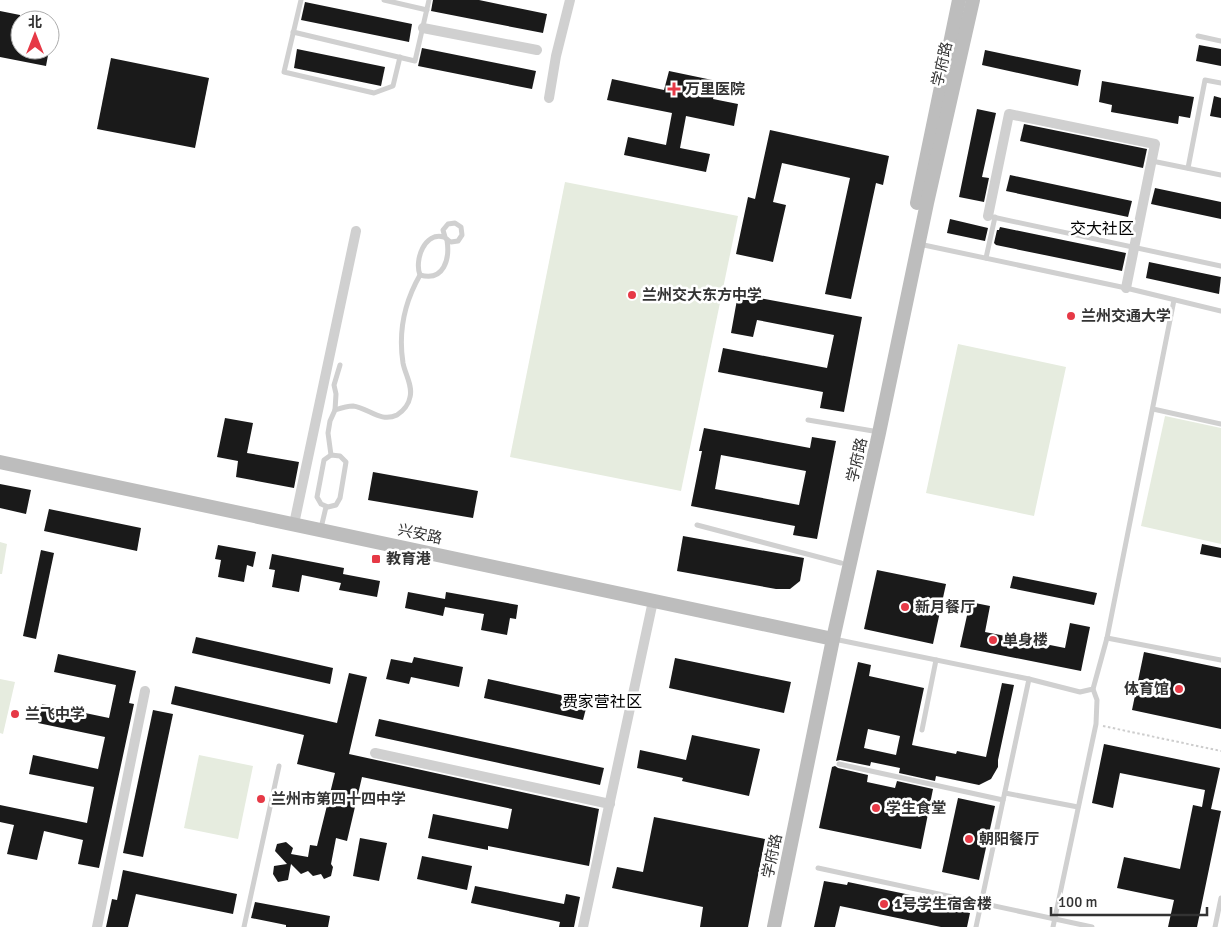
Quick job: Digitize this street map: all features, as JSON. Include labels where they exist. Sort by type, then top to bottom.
[{"type":"street","points":[[549,98],[556,56],[570,0]]},
{"type":"street","name":"学府路","points":[[774,927],[829,638],[841,563],[875,432],[959,0]]},
{"type":"street","name":"学府路","points":[[765,927],[973,0]]},
{"type":"street","points":[[423,28],[536,50]]},
{"type":"street","points":[[992,217],[1009,114],[1155,144],[1126,288]]},
{"type":"street","points":[[294,524],[356,230]]},
{"type":"street","name":"兴安路","points":[[0,462],[829,638]]},
{"type":"street","points":[[583,927],[653,601]]},
{"type":"street","points":[[97,927],[145,691]]},
{"type":"street","points":[[374,753],[610,804]]},
{"type":"lane","points":[[301,0],[284,72],[374,93],[393,86],[400,57]]},
{"type":"lane","points":[[384,0],[427,10]]},
{"type":"lane","points":[[293,32],[415,61],[429,0]]},
{"type":"lane","points":[[1198,36],[1221,41]]},
{"type":"lane","points":[[1188,168],[1205,80],[1221,83]]},
{"type":"lane","points":[[1152,161],[1221,175]]},
{"type":"lane","points":[[986,258],[992,217],[1221,266]]},
{"type":"lane","points":[[335,410],[354,406],[380,417],[389,417],[397,414],[408,403],[411,388],[403,363],[402,336],[404,310],[410,292],[420,275],[418,257],[426,242],[434,238],[446,239],[449,250],[447,261],[439,273],[432,277],[420,275]]},
{"type":"lane","points":[[918,244],[1126,288],[1221,311]]},
{"type":"lane","points":[[1053,927],[1096,724],[1097,700],[1093,689],[1107,638],[1174,300]]},
{"type":"lane","points":[[331,455],[328,433],[330,421],[335,410],[336,394],[334,385],[340,364]]},
{"type":"lane","points":[[1153,410],[1221,424]]},
{"type":"lane","points":[[808,420],[875,432]]},
{"type":"lane","points":[[331,455],[340,456],[346,462],[339,502],[332,507],[326,507],[321,504],[317,497],[324,460],[331,455]]},
{"type":"lane","points":[[320,530],[326,507]]},
{"type":"lane","points":[[697,525],[841,563]]},
{"type":"lane","points":[[829,638],[1029,679],[1080,692],[1093,689]]},
{"type":"lane","points":[[1107,638],[1221,660]]},
{"type":"lane","points":[[922,730],[936,660]]},
{"type":"lane","points":[[976,927],[1029,679]]},
{"type":"lane","points":[[838,764],[1003,800]]},
{"type":"lane","points":[[244,927],[280,766]]},
{"type":"lane","points":[[1005,793],[1078,808]]},
{"type":"lane","points":[[818,868],[1092,927]]},
{"type":"lane","points":[[1215,927],[1221,898]]},
{"type":"path","points":[[1096,724],[1221,751]]},
{"type":"shaded area","points":[[565,182],[738,216],[681,491],[510,457]]},
{"type":"shaded area","points":[[958,344],[1066,367],[1034,516],[926,493]]},
{"type":"shaded area","points":[[1165,416],[1221,428],[1221,544],[1141,526]]},
{"type":"shaded area","points":[[0,542],[7,544],[2,574],[0,574]]},
{"type":"shaded area","points":[[0,679],[15,682],[3,734],[0,733]]},
{"type":"shaded area","points":[[199,755],[253,766],[238,839],[184,828]]},
{"type":"building","points":[[433,0],[479,0],[547,14],[543,33],[431,11]]},
{"type":"building","points":[[305,2],[412,24],[409,42],[301,20]]},
{"type":"building","points":[[0,11],[10,13],[10,59],[0,57]]},
{"type":"building","points":[[1199,45],[1221,49],[1221,66],[1196,61]]},
{"type":"building","points":[[422,48],[536,71],[532,89],[418,66]]},
{"type":"building","points":[[297,49],[385,67],[381,86],[294,68]]},
{"type":"building","points":[[985,50],[1081,70],[1078,86],[982,65]]},
{"type":"building","points":[[111,58],[209,78],[195,148],[97,129]]},
{"type":"building","points":[[15,60],[47,60],[46,66]]},
{"type":"building","points":[[669,71],[717,81],[713,99],[738,104],[734,126],[686,116],[680,148],[710,154],[706,172],[624,155],[628,137],[666,145],[672,113],[607,100],[612,79],[664,90]]},
{"type":"building","points":[[1102,81],[1194,97],[1190,118],[1179,116],[1178,124],[1111,112],[1112,105],[1099,102]]},
{"type":"building","points":[[1214,96],[1221,98],[1221,118],[1210,116]]},
{"type":"building","points":[[977,109],[996,113],[982,177],[989,178],[984,202],[959,197]]},
{"type":"building","points":[[1024,124],[1147,149],[1143,168],[1020,141]]},
{"type":"building","points":[[770,130],[889,156],[883,185],[876,183],[851,299],[825,294],[850,178],[782,163],[773,202],[786,205],[773,262],[736,254],[748,197],[755,199]]},
{"type":"building","points":[[1010,175],[1132,201],[1128,217],[1006,191]]},
{"type":"building","points":[[1155,188],[1221,202],[1221,219],[1151,204]]},
{"type":"building","points":[[950,219],[988,228],[985,241],[947,233]]},
{"type":"building","points":[[1000,227],[1126,253],[1122,271],[996,245],[994,243],[997,230]]},
{"type":"building","points":[[1149,262],[1221,277],[1219,294],[1146,278]]},
{"type":"building","points":[[738,294],[862,317],[844,412],[820,408],[823,392],[718,372],[723,348],[827,368],[834,335],[757,320],[753,337],[731,333]]},
{"type":"building","points":[[225,418],[253,423],[247,453],[299,462],[294,488],[236,477],[238,461],[217,457]]},
{"type":"building","points":[[704,428],[810,448],[812,437],[836,441],[817,539],[793,535],[795,526],[691,506],[702,451],[699,451]],"holes":[[[721,455],[806,471],[799,505],[715,489]]]},
{"type":"building","points":[[373,472],[478,491],[473,518],[368,500]]},
{"type":"building","points":[[0,484],[31,490],[26,514],[0,508]]},
{"type":"building","points":[[49,509],[141,528],[137,551],[44,531]]},
{"type":"building","points":[[683,536],[804,558],[800,581],[790,589],[776,589],[677,571]]},
{"type":"building","points":[[1202,544],[1221,548],[1221,558],[1200,554]]},
{"type":"building","points":[[218,545],[256,552],[253,567],[247,565],[244,582],[218,577],[221,560],[215,559]]},
{"type":"building","points":[[41,550],[54,553],[36,639],[23,636]]},
{"type":"building","points":[[272,554],[344,568],[343,574],[380,581],[377,597],[339,590],[341,583],[302,575],[299,592],[272,587],[275,570],[269,569]]},
{"type":"building","name":"新月餐厅","points":[[877,570],[946,584],[933,644],[864,629]]},
{"type":"building","points":[[1013,576],[1097,593],[1094,605],[1010,588]]},
{"type":"building","points":[[408,592],[445,599],[446,592],[518,605],[516,619],[510,618],[507,635],[481,630],[484,614],[445,607],[443,616],[405,608]]},
{"type":"building","name":"单身楼","points":[[970,602],[990,606],[985,632],[1065,648],[1070,623],[1090,627],[1081,671],[960,647]]},
{"type":"building","points":[[196,637],[333,668],[330,684],[192,653]]},
{"type":"building","name":"体育馆","points":[[1144,652],[1221,668],[1221,729],[1132,710]]},
{"type":"building","points":[[58,654],[136,671],[129,703],[134,704],[99,868],[78,864],[83,840],[44,831],[37,860],[7,854],[14,825],[0,822],[0,805],[87,823],[94,787],[29,774],[33,755],[98,769],[105,737],[38,723],[42,704],[109,718],[116,685],[54,672]]},
{"type":"building","points":[[414,657],[463,667],[459,687],[411,677],[409,684],[386,679],[391,659],[412,663]]},
{"type":"building","points":[[675,658],[791,682],[784,713],[669,688]]},
{"type":"building","points":[[858,662],[871,665],[869,676],[924,688],[912,745],[956,754],[957,751],[986,757],[1002,683],[1014,685],[998,767],[991,779],[979,785],[936,776],[935,781],[899,773],[900,768],[871,762],[870,766],[840,760],[836,761]],"holes":[[[868,729],[900,736],[896,755],[864,748]]]},
{"type":"building","points":[[349,673],[367,677],[349,754],[599,809],[589,866],[488,846],[488,850],[428,838],[433,814],[508,829],[512,809],[362,777],[347,841],[336,838],[331,864],[333,867],[331,876],[324,879],[321,874],[313,876],[308,871],[301,874],[291,864],[288,880],[278,882],[273,874],[274,866],[287,864],[275,851],[277,844],[286,842],[293,848],[291,854],[308,857],[310,845],[317,846],[335,773],[297,764],[304,735],[171,704],[175,686],[337,723]]},
{"type":"building","points":[[488,679],[588,701],[583,720],[484,698]]},
{"type":"building","points":[[153,710],[173,714],[143,857],[123,853]]},
{"type":"building","points":[[379,719],[604,768],[600,785],[375,736]]},
{"type":"building","points":[[692,735],[760,749],[749,796],[682,781],[683,778],[637,768],[640,750],[686,760]]},
{"type":"building","points":[[1104,744],[1220,768],[1211,809],[1221,811],[1197,927],[1168,927],[1174,900],[1117,888],[1124,857],[1180,869],[1193,805],[1202,807],[1205,790],[1120,773],[1113,808],[1092,803]]},
{"type":"building","name":"学生食堂","points":[[835,766],[868,775],[867,782],[895,788],[897,781],[933,789],[921,849],[819,828],[832,767]]},
{"type":"building","name":"朝阳餐厅","points":[[958,798],[995,806],[979,880],[942,872]]},
{"type":"building","points":[[654,817],[765,839],[748,927],[700,927],[703,907],[612,888],[617,867],[643,872]]},
{"type":"building","points":[[360,838],[387,843],[379,881],[353,876]]},
{"type":"building","points":[[422,856],[472,866],[467,890],[417,879]]},
{"type":"building","points":[[123,870],[237,894],[233,914],[136,894],[128,927],[106,927],[112,899],[117,900]]},
{"type":"building","name":"1号学生宿舍楼","points":[[824,881],[847,885],[848,882],[949,903],[947,908],[970,913],[967,927],[941,927],[840,906],[835,927],[814,927]]},
{"type":"building","points":[[475,886],[564,904],[566,894],[580,897],[574,927],[559,927],[560,922],[471,903]]},
{"type":"building","points":[[255,902],[330,916],[328,927],[286,927],[286,925],[251,918]]},
{"type":"place","name":"万里医院","points":[[674,89]]},
{"type":"place","name":"兰州交大东方中学","points":[[632,295]]},
{"type":"place","name":"兰州交通大学","points":[[1071,316]]},
{"type":"place","name":"教育港","points":[[376,559]]},
{"type":"place","name":"新月餐厅","points":[[905,607]]},
{"type":"place","name":"单身楼","points":[[993,640]]},
{"type":"place","name":"体育馆","points":[[1179,689]]},
{"type":"place","name":"兰飞中学","points":[[15,714]]},
{"type":"place","name":"兰州市第四十四中学","points":[[261,799]]},
{"type":"place","name":"学生食堂","points":[[876,808]]},
{"type":"place","name":"朝阳餐厅","points":[[969,839]]},
{"type":"place","name":"1号学生宿舍楼","points":[[884,904]]},
{"type":"district","name":"交大社区","points":[[1102,228]]},
{"type":"district","name":"费家营社区","points":[[602,701]]}]
